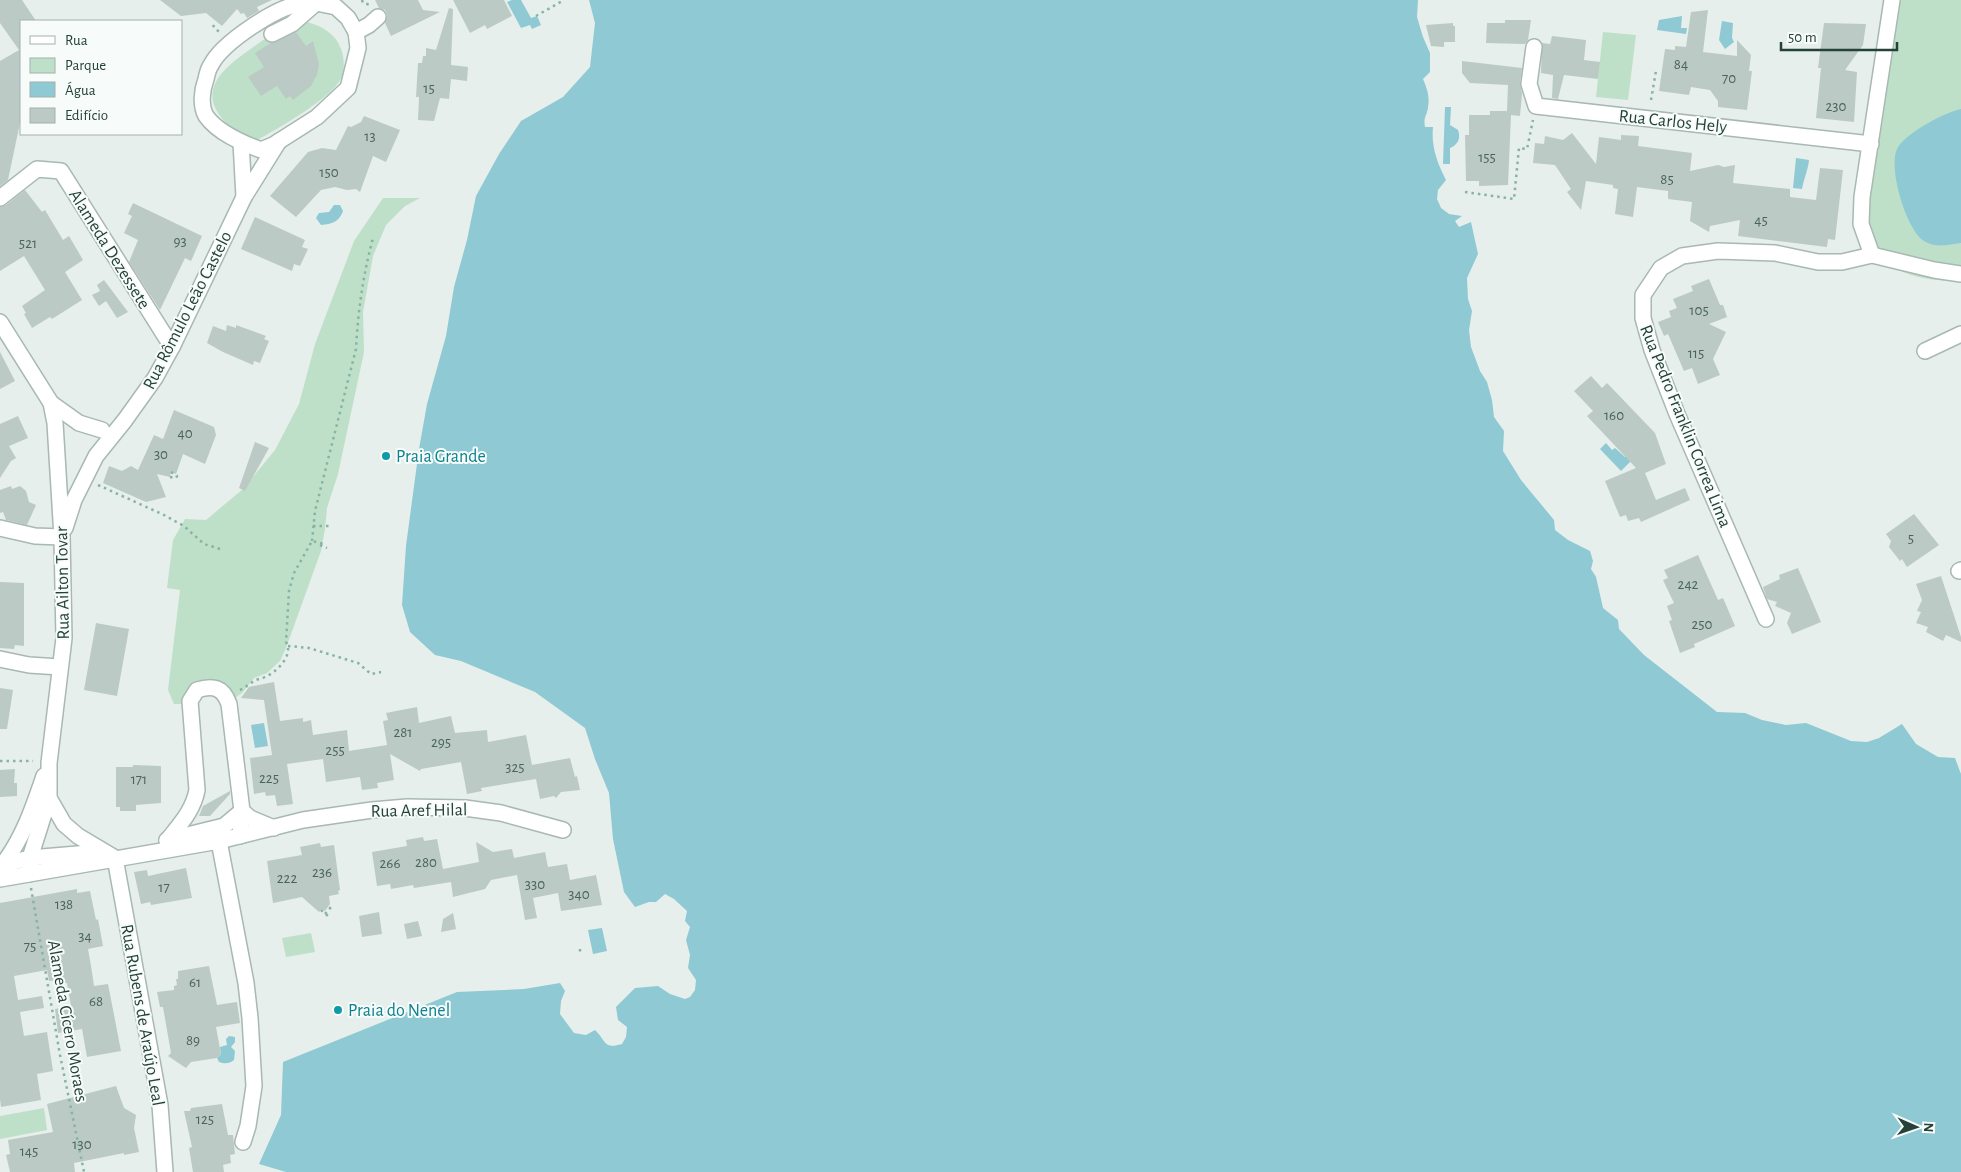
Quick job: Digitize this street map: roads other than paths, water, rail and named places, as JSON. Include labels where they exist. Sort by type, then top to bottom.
[{"type":"street","points":[[1892,0],[1862,197],[1861,224],[1872,255],[1934,270],[1961,274]]},
{"type":"street","name":"Rua Rômulo Leão Castelo","points":[[299,4],[336,7],[348,18],[356,32],[358,48],[348,88],[317,117],[280,140],[261,150],[241,142],[221,130],[206,115],[201,92],[211,64],[238,36],[280,11],[299,4]]},
{"type":"street","points":[[272,34],[292,24],[316,4]]},
{"type":"street","points":[[356,32],[369,25],[375,11]]},
{"type":"street","name":"Rua Carlos Hely","points":[[1534,47],[1529,84],[1536,106],[1871,144]]},
{"type":"street","name":"Rua Rômulo Leão Castelo","points":[[62,537],[74,500],[96,456],[155,378],[172,347],[244,197],[280,140]]},
{"type":"street","name":"Rua Rômulo Leão Castelo","points":[[241,142],[244,197]]},
{"type":"street","name":"Alameda Dezessete","points":[[0,198],[37,169],[61,171],[172,347]]},
{"type":"street","name":"Rua Pedro Franklin Correa Lima","points":[[1766,619],[1677,414],[1652,350],[1643,318],[1643,295],[1661,268],[1682,256],[1718,251],[1775,253],[1818,262],[1842,262],[1872,255]]},
{"type":"street","points":[[0,322],[51,403],[79,423],[102,430]]},
{"type":"street","points":[[1925,351],[1961,334]]},
{"type":"street","name":"Rua Ailton Tovar","points":[[29,874],[30,858],[49,798],[49,763],[64,638],[62,537],[51,403]]},
{"type":"street","points":[[60,505],[80,465],[102,430],[125,420]]},
{"type":"street","points":[[0,528],[34,536],[62,537]]},
{"type":"street","points":[[0,658],[29,665],[60,667]]},
{"type":"street","points":[[166,840],[194,803],[197,790],[190,701],[197,690],[208,686],[220,690],[227,697],[229,704],[242,811],[240,836]]},
{"type":"street","name":"Rua Ailton Tovar","points":[[1,869],[15,848],[30,818],[49,763]]},
{"type":"street","points":[[49,798],[64,824],[78,836],[111,855]]},
{"type":"street","name":"Rua Aref Hilal","points":[[1,869],[30,858],[111,855],[219,841],[329,816],[407,807],[483,810],[564,830]]},
{"type":"street","points":[[242,811],[250,818],[274,828]]},
{"type":"street","name":"Rua Aref Hilal","points":[[1,869],[29,874],[111,855],[224,826],[242,811]]},
{"type":"street","points":[[219,841],[246,983],[254,1086],[248,1126],[243,1142]]},
{"type":"street","name":"Rua Rubens de Araújo Leal","points":[[111,855],[160,1105],[166,1172]]},
{"type":"water","points":[[521,0],[531,18],[537,16],[541,25],[532,29],[530,25],[521,28],[507,2]]},
{"type":"water","points":[[589,0],[1418,0],[1417,17],[1430,53],[1430,72],[1423,79],[1429,99],[1424,121],[1425,127],[1433,127],[1435,154],[1446,180],[1438,190],[1437,199],[1441,208],[1449,214],[1462,216],[1455,221],[1459,227],[1471,222],[1478,254],[1467,278],[1468,299],[1472,311],[1469,330],[1471,347],[1480,371],[1487,382],[1494,417],[1504,431],[1503,451],[1521,480],[1554,520],[1555,530],[1568,540],[1590,551],[1593,561],[1591,569],[1596,577],[1603,608],[1618,620],[1619,629],[1644,655],[1717,712],[1745,713],[1762,720],[1786,725],[1806,723],[1851,741],[1867,742],[1879,738],[1902,724],[1916,744],[1938,757],[1955,758],[1961,774],[1961,1172],[286,1172],[259,1164],[281,1115],[283,1062],[457,992],[524,989],[560,983],[565,991],[561,1001],[560,1014],[574,1033],[586,1035],[595,1030],[608,1045],[616,1046],[622,1044],[626,1037],[627,1027],[618,1020],[616,1007],[635,988],[658,986],[670,994],[685,999],[690,997],[695,990],[696,980],[688,968],[690,955],[686,940],[690,927],[685,921],[687,911],[674,899],[665,894],[656,902],[649,902],[635,907],[624,892],[613,839],[609,793],[585,728],[535,692],[461,661],[435,655],[410,632],[402,605],[406,546],[427,404],[446,336],[454,287],[467,240],[476,196],[499,154],[521,121],[563,97],[590,67],[595,23]]},
{"type":"water","points":[[1682,16],[1681,28],[1687,28],[1686,34],[1657,30],[1659,20]]},
{"type":"water","points":[[1722,21],[1733,23],[1732,38],[1734,42],[1725,49],[1719,40]]},
{"type":"water","points":[[1445,107],[1451,107],[1450,125],[1458,130],[1459,136],[1457,143],[1450,148],[1450,164],[1443,164]]},
{"type":"water","points":[[1961,109],[1961,243],[1933,245],[1924,241],[1917,234],[1905,212],[1897,183],[1895,158],[1901,143],[1916,131],[1936,119]]},
{"type":"water","points":[[1796,158],[1809,160],[1802,189],[1793,188]]},
{"type":"water","points":[[334,205],[340,205],[343,211],[341,215],[335,222],[321,225],[316,218],[319,213],[329,212]]},
{"type":"water","points":[[1606,443],[1612,450],[1615,448],[1625,457],[1632,450],[1637,455],[1621,471],[1600,449]]},
{"type":"water","points":[[264,723],[268,746],[255,748],[251,725]]},
{"type":"water","points":[[602,928],[607,951],[593,954],[588,930]]},
{"type":"water","points":[[229,1036],[235,1037],[235,1042],[231,1047],[235,1051],[234,1060],[227,1063],[219,1062],[217,1058],[221,1054],[220,1047],[227,1045],[226,1039]]},
{"type":"place","name":"Praia Grande","points":[[386,456]]},
{"type":"place","name":"Praia do Nenel","points":[[338,1010]]}]
